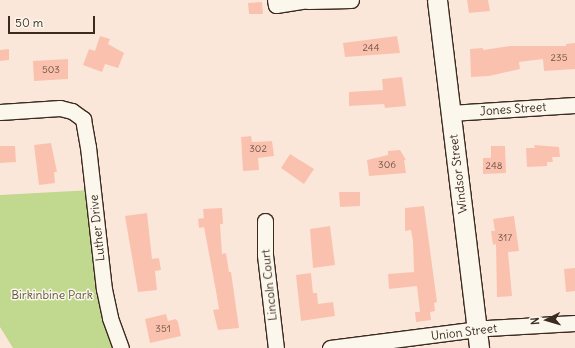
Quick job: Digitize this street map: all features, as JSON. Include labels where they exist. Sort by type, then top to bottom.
[{"type":"main road","name":"Windsor Street","points":[[436,0],[478,339]]},
{"type":"street","points":[[275,0],[276,5],[308,1],[351,0]]},
{"type":"street","name":"Jones Street","points":[[450,113],[575,105]]},
{"type":"street","name":"Luther Drive","points":[[0,112],[60,108],[72,110],[83,119],[88,147],[104,289],[110,318],[121,348]]},
{"type":"street","name":"Lincoln Court","points":[[265,221],[265,255],[276,348]]},
{"type":"street","name":"Union Street","points":[[330,348],[478,339],[575,323]]},
{"type":"green space","name":"Birkinbine Park","points":[[92,190],[121,348],[13,348],[0,327],[0,195]]},
{"type":"building","points":[[467,0],[488,0],[490,11],[469,13]]},
{"type":"building","points":[[262,2],[263,14],[249,14],[248,3]]},
{"type":"building","points":[[100,36],[110,39],[108,44],[124,53],[118,68],[105,64],[102,72],[83,65],[89,49],[95,51]]},
{"type":"building","points":[[397,36],[400,53],[345,57],[343,43]]},
{"type":"building","points":[[575,43],[575,69],[544,71],[543,59],[519,62],[520,69],[489,76],[471,77],[470,49],[483,48],[483,50],[510,46],[566,46],[566,44]]},
{"type":"building","points":[[9,49],[9,60],[0,61],[0,50]]},
{"type":"building","points":[[68,59],[68,79],[34,81],[33,61]]},
{"type":"building","points":[[402,77],[406,106],[385,108],[384,104],[349,106],[349,92],[383,90],[382,79]]},
{"type":"building","points":[[251,136],[252,142],[272,141],[274,156],[258,158],[259,170],[243,171],[241,137]]},
{"type":"building","points":[[51,143],[57,172],[54,172],[55,183],[39,185],[34,145]]},
{"type":"building","points":[[534,145],[559,147],[560,157],[552,157],[553,162],[547,162],[547,166],[527,167],[526,148],[535,148]]},
{"type":"building","points":[[0,146],[15,146],[16,162],[0,163]]},
{"type":"building","points":[[491,146],[505,146],[506,173],[483,174],[483,158],[491,158]]},
{"type":"building","points":[[400,150],[406,160],[404,160],[406,173],[369,176],[367,160],[388,155],[388,151]]},
{"type":"building","points":[[290,154],[314,169],[304,184],[281,168]]},
{"type":"building","points":[[339,192],[360,192],[360,206],[340,207]]},
{"type":"building","points":[[424,206],[437,302],[434,303],[435,311],[430,312],[431,320],[416,322],[415,312],[420,312],[417,286],[389,289],[388,274],[414,272],[413,241],[411,230],[405,231],[405,208]]},
{"type":"building","points":[[222,208],[223,224],[220,224],[222,254],[226,253],[229,272],[231,272],[239,328],[218,330],[213,310],[219,309],[216,291],[204,227],[199,228],[198,219],[204,218],[203,209]]},
{"type":"building","points":[[147,213],[152,259],[159,258],[161,270],[155,271],[157,290],[138,292],[125,216]]},
{"type":"building","points":[[514,216],[519,251],[508,252],[512,296],[497,297],[496,244],[493,245],[491,231],[495,231],[493,219]]},
{"type":"building","points":[[330,226],[335,265],[313,268],[310,229]]},
{"type":"building","points":[[575,268],[575,291],[566,292],[564,269]]},
{"type":"building","points":[[311,273],[313,293],[317,293],[318,304],[333,302],[335,316],[301,321],[296,275]]},
{"type":"building","points":[[166,314],[168,321],[176,319],[181,336],[150,343],[145,319]]}]
